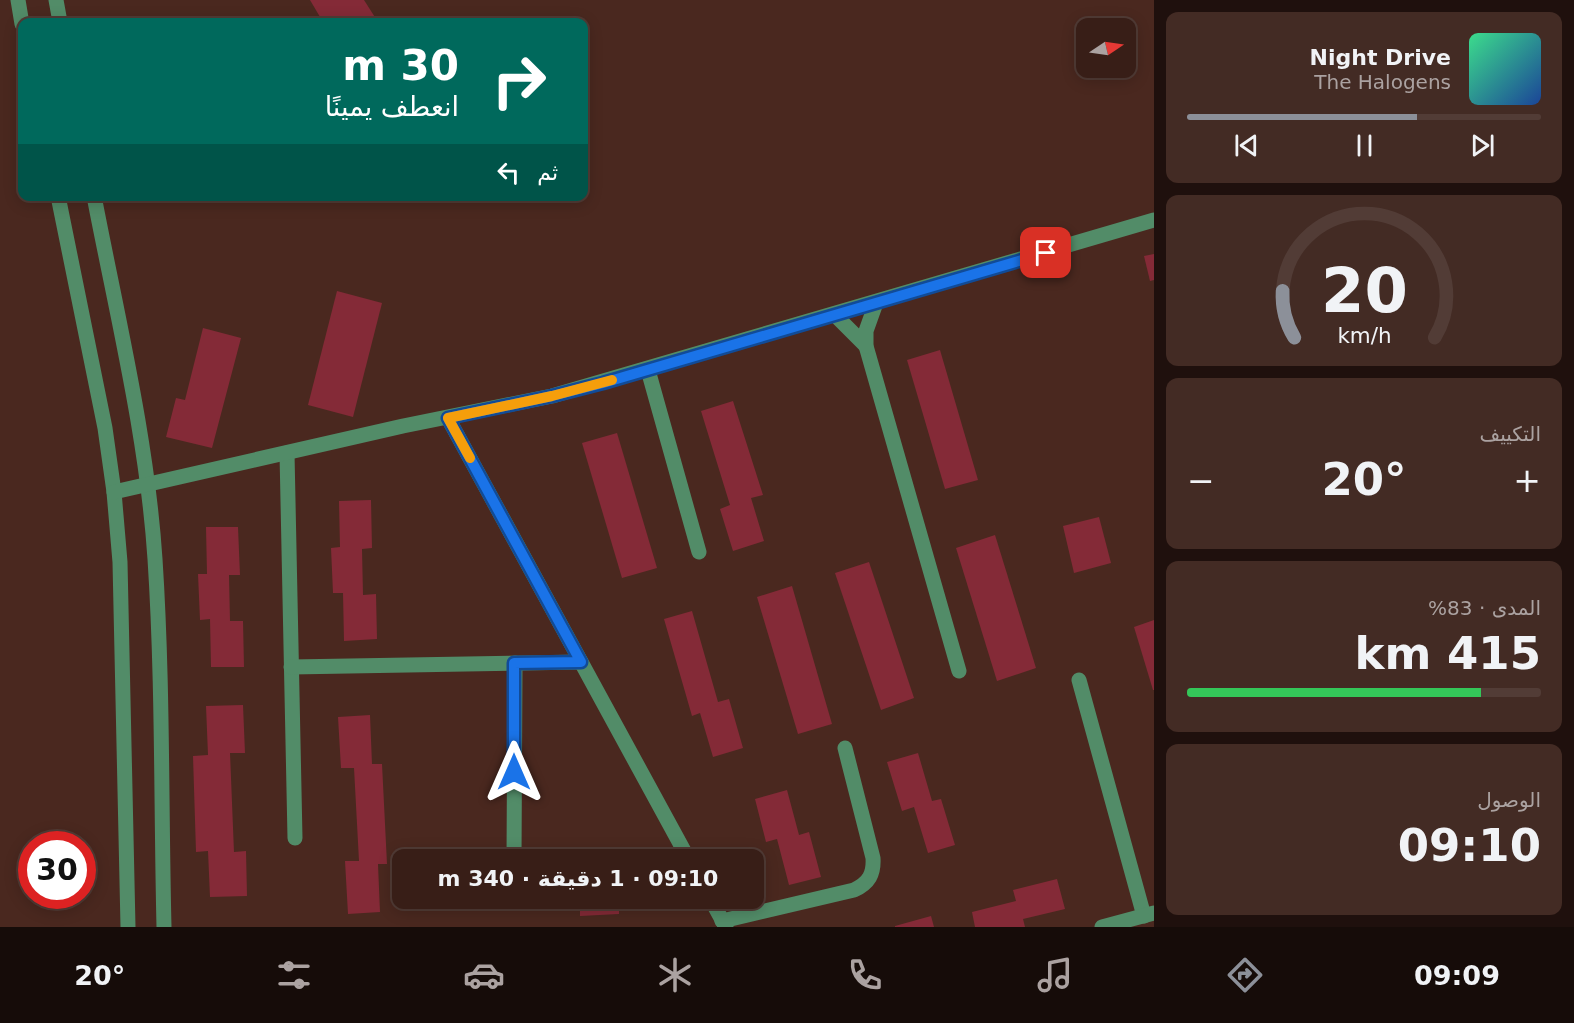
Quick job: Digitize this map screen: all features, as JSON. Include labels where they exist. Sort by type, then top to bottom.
[{"type":"street","points":[[18,0],[21,18]]},
{"type":"street","points":[[56,0],[59,18]]},
{"type":"street","points":[[59,201],[105,428],[114,492],[121,573],[128,927]]},
{"type":"street","points":[[95,201],[147,484],[155,558],[164,927]]},
{"type":"street","points":[[114,492],[552,396],[648,370],[1154,220]]},
{"type":"street","points":[[876,303],[866,332],[866,346],[959,670]]},
{"type":"street","points":[[835,315],[866,346]]},
{"type":"street","points":[[648,370],[699,552]]},
{"type":"street","points":[[448,418],[683,849]]},
{"type":"street","points":[[287,453],[295,838]]},
{"type":"street","points":[[291,667],[581,662]]},
{"type":"street","points":[[514,663],[514,849]]},
{"type":"street","points":[[1079,680],[1149,914],[1102,927]]},
{"type":"street","points":[[716,909],[724,924],[854,890],[870,878],[873,858],[845,748]]},
{"type":"building","points":[[310,0],[364,0],[375,18],[321,18]]},
{"type":"building","points":[[1154,254],[1154,280],[1150,281],[1144,256]]},
{"type":"building","points":[[337,291],[382,303],[353,417],[308,405]]},
{"type":"building","points":[[203,328],[241,338],[212,448],[166,437],[176,398],[185,400]]},
{"type":"building","points":[[940,350],[978,480],[945,489],[907,360]]},
{"type":"building","points":[[733,401],[763,495],[751,498],[764,541],[733,551],[720,509],[730,505],[701,411]]},
{"type":"building","points":[[617,433],[657,568],[622,578],[582,443]]},
{"type":"building","points":[[371,500],[372,548],[362,549],[363,595],[376,594],[377,639],[344,641],[343,593],[333,593],[331,548],[340,547],[339,501]]},
{"type":"building","points":[[1099,517],[1111,563],[1074,573],[1063,526]]},
{"type":"building","points":[[206,527],[238,527],[240,575],[229,575],[230,621],[243,621],[244,667],[211,667],[210,619],[200,620],[198,574],[207,574]]},
{"type":"building","points":[[995,535],[1036,668],[997,681],[956,548]]},
{"type":"building","points":[[869,562],[914,698],[881,710],[835,573]]},
{"type":"building","points":[[792,586],[832,724],[798,734],[757,597]]},
{"type":"building","points":[[692,611],[718,702],[729,699],[743,748],[713,757],[700,713],[692,716],[664,619]]},
{"type":"building","points":[[1154,620],[1154,690],[1153,690],[1134,627]]},
{"type":"building","points":[[243,705],[245,753],[230,753],[234,852],[246,851],[247,896],[210,897],[208,851],[196,852],[193,756],[208,755],[206,706]]},
{"type":"building","points":[[370,715],[372,764],[382,764],[387,864],[378,864],[380,912],[348,914],[345,861],[359,861],[354,768],[341,768],[338,717]]},
{"type":"building","points":[[918,753],[932,801],[941,799],[955,845],[928,853],[914,807],[902,811],[887,762]]},
{"type":"building","points":[[787,790],[799,835],[809,832],[821,877],[789,885],[777,839],[766,842],[755,799]]},
{"type":"building","points":[[1057,879],[1065,909],[1023,919],[1025,927],[975,927],[972,912],[1016,901],[1013,890]]},
{"type":"building","points":[[580,909],[619,909],[619,914],[580,916]]},
{"type":"building","points":[[931,916],[934,927],[895,927],[895,926]]},
{"type":"slow traffic","points":[[470,458],[448,418],[552,396],[612,380]]},
{"type":"route","points":[[514,772],[514,663],[581,662],[448,418],[603,383],[1046,253]]}]
